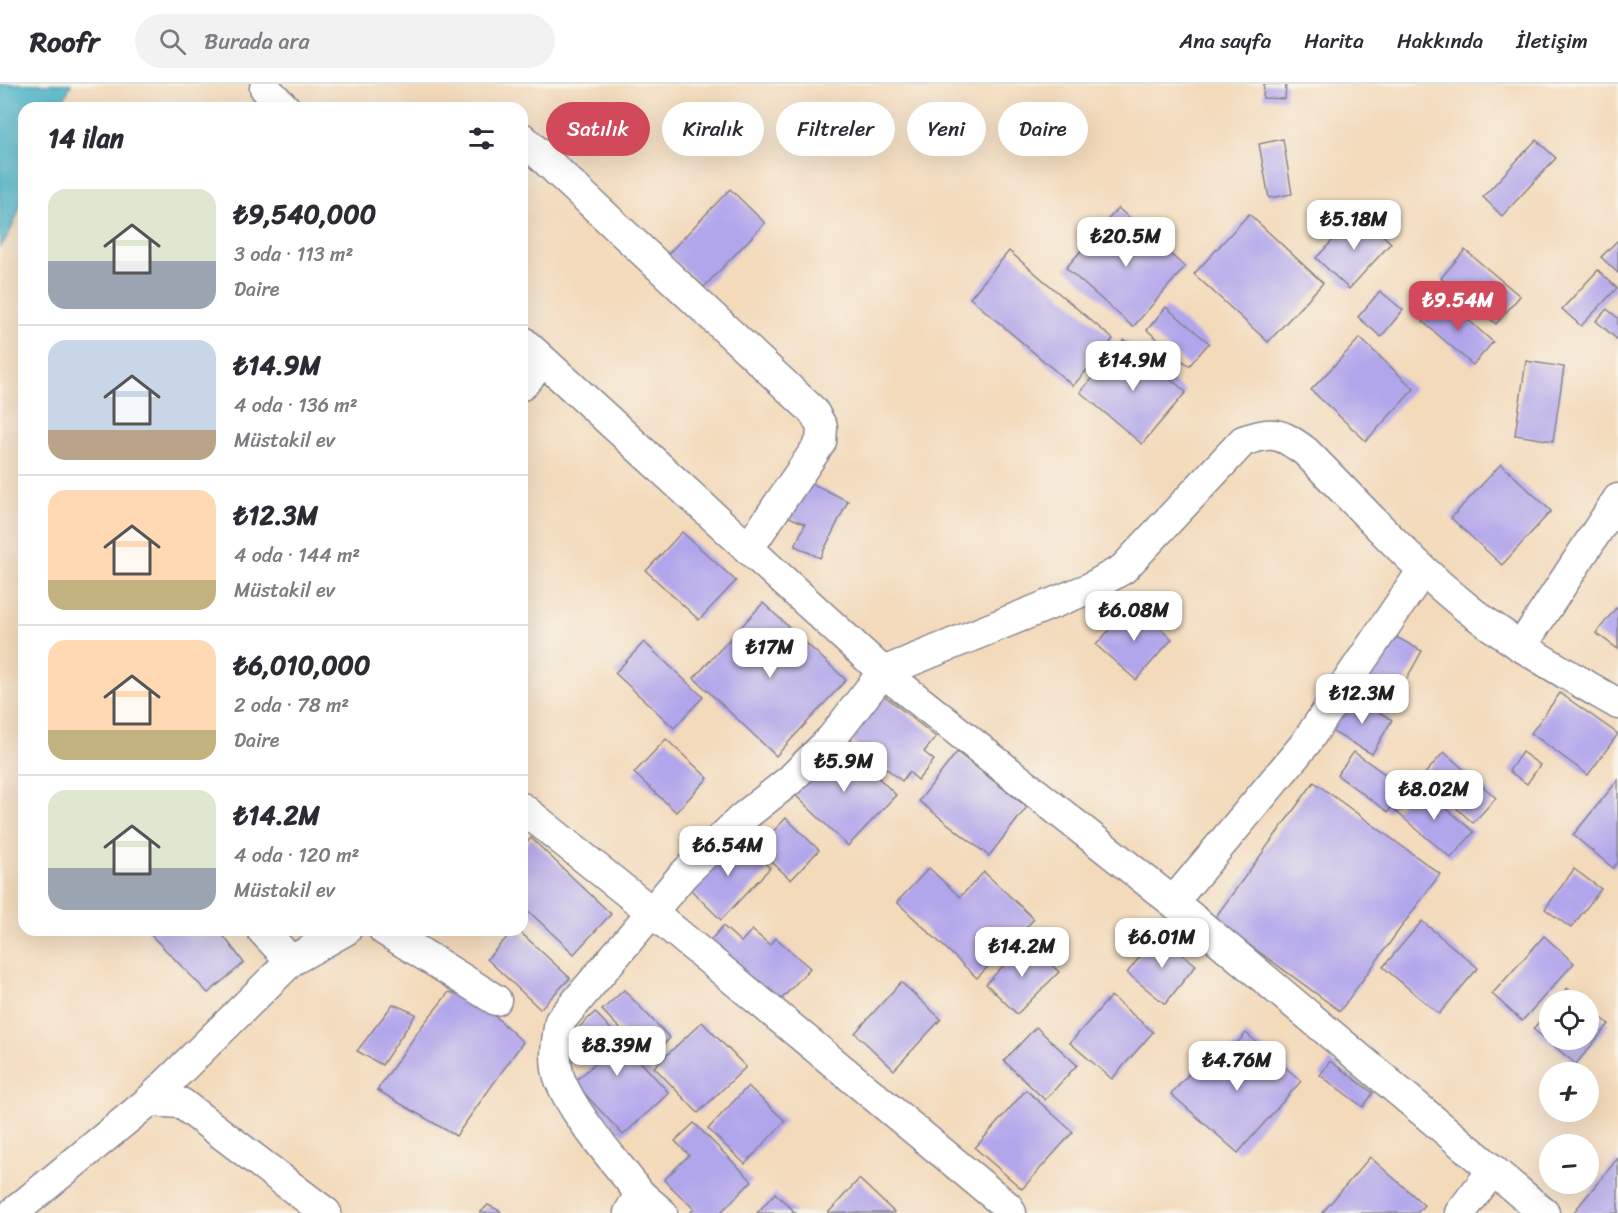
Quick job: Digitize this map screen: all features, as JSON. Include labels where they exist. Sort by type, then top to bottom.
[{"type":"street","points":[[528,144],[813,411],[818,419],[822,427],[821,442],[748,549]]},
{"type":"street","points":[[532,351],[884,672],[1173,902],[1544,1213]]},
{"type":"street","points":[[662,1213],[634,1203],[559,1079],[556,1050],[560,1021],[683,875],[741,819],[790,780],[832,738],[884,672],[1088,589],[1123,569],[1243,441],[1265,433],[1284,435],[1305,451],[1423,570],[1472,612],[1521,647],[1618,704]]},
{"type":"street","points":[[1521,647],[1618,499]]},
{"type":"street","points":[[1173,902],[1305,744],[1423,570]]},
{"type":"street","points":[[528,813],[653,913],[1008,1207],[1011,1213]]},
{"type":"street","points":[[268,936],[291,961]]},
{"type":"street","points":[[13,1213],[149,1101],[291,961],[335,936]]},
{"type":"street","points":[[394,936],[496,1000]]},
{"type":"street","points":[[149,1101],[181,1103],[326,1213]]},
{"type":"street","points":[[1460,1213],[1492,1170]]},
{"type":"water","points":[[0,84],[71,84],[63,102],[18,102],[18,212],[0,247]]},
{"type":"building","points":[[1264,84],[1286,84],[1285,99],[1263,98]]},
{"type":"building","points":[[1283,139],[1292,194],[1269,198],[1259,144]]},
{"type":"building","points":[[1536,140],[1556,158],[1502,216],[1483,197]]},
{"type":"building","points":[[730,189],[765,223],[704,287],[668,254]]},
{"type":"building","points":[[1118,208],[1185,267],[1133,327],[1066,268]]},
{"type":"building","points":[[1359,213],[1391,243],[1349,289],[1316,258]]},
{"type":"building","points":[[1249,214],[1323,283],[1268,342],[1194,274]]},
{"type":"building","points":[[1618,240],[1618,273],[1601,257]]},
{"type":"building","points":[[1465,250],[1520,296],[1496,324],[1441,278]]},
{"type":"building","points":[[1009,251],[1113,339],[1073,386],[970,298]]},
{"type":"building","points":[[1598,270],[1617,288],[1581,326],[1562,309]]},
{"type":"building","points":[[1380,291],[1403,310],[1381,337],[1358,317]]},
{"type":"building","points":[[1444,298],[1493,342],[1473,365],[1423,322]]},
{"type":"building","points":[[1166,307],[1209,343],[1189,366],[1147,330]]},
{"type":"building","points":[[1607,309],[1618,318],[1618,340],[1596,321]]},
{"type":"building","points":[[1360,338],[1414,389],[1366,441],[1311,390]]},
{"type":"building","points":[[1124,340],[1186,392],[1142,444],[1080,392]]},
{"type":"building","points":[[1526,361],[1564,367],[1553,441],[1515,435]]},
{"type":"building","points":[[1501,464],[1551,511],[1502,565],[1451,518]]},
{"type":"building","points":[[807,481],[848,501],[820,558],[795,546],[805,524],[789,517]]},
{"type":"building","points":[[682,532],[736,581],[699,620],[646,571]]},
{"type":"building","points":[[763,603],[846,680],[776,756],[694,678]]},
{"type":"building","points":[[1133,603],[1172,639],[1136,680],[1096,645]]},
{"type":"building","points":[[1616,608],[1618,610],[1618,649],[1596,633]]},
{"type":"building","points":[[1387,632],[1422,651],[1390,708],[1356,689]]},
{"type":"building","points":[[644,642],[703,697],[674,728],[615,673]]},
{"type":"building","points":[[877,690],[936,737],[924,752],[934,760],[918,780],[909,772],[902,781],[842,733]]},
{"type":"building","points":[[1560,693],[1618,734],[1588,775],[1531,733]]},
{"type":"building","points":[[1352,696],[1392,720],[1372,754],[1331,731]]},
{"type":"building","points":[[666,739],[708,778],[676,812],[634,773]]},
{"type":"building","points":[[841,741],[896,795],[848,846],[792,792]]},
{"type":"building","points":[[957,752],[1027,807],[989,856],[919,801]]},
{"type":"building","points":[[1354,752],[1406,789],[1388,812],[1337,775]]},
{"type":"building","points":[[1444,752],[1496,798],[1473,823],[1422,777]]},
{"type":"building","points":[[1522,752],[1540,765],[1527,784],[1509,771]]},
{"type":"building","points":[[1618,780],[1618,862],[1613,868],[1573,835]]},
{"type":"building","points":[[1314,782],[1440,874],[1340,1011],[1214,919]]},
{"type":"building","points":[[1418,784],[1474,832],[1451,858],[1395,811]]},
{"type":"building","points":[[786,818],[819,850],[791,880],[757,848]]},
{"type":"building","points":[[735,834],[770,868],[721,920],[686,885]]},
{"type":"building","points":[[531,838],[611,914],[574,954],[528,911],[528,841]]},
{"type":"building","points":[[929,868],[960,897],[984,872],[1034,919],[977,978],[897,902]]},
{"type":"building","points":[[1574,869],[1601,889],[1571,928],[1545,909]]},
{"type":"building","points":[[1422,921],[1478,968],[1439,1014],[1383,967]]},
{"type":"building","points":[[723,926],[741,942],[752,930],[770,945],[776,938],[810,968],[778,1003],[709,942]]},
{"type":"building","points":[[1158,934],[1196,965],[1165,1004],[1127,973]]},
{"type":"building","points":[[152,936],[224,936],[244,963],[208,993]]},
{"type":"building","points":[[508,936],[524,936],[570,978],[540,1009],[487,959]]},
{"type":"building","points":[[1544,936],[1574,963],[1550,990],[1539,990],[1539,1002],[1522,1021],[1492,994]]},
{"type":"building","points":[[1027,941],[1059,972],[1017,1014],[986,984]]},
{"type":"building","points":[[901,982],[941,1019],[894,1070],[855,1033]]},
{"type":"building","points":[[624,990],[670,1038],[649,1059],[602,1010]]},
{"type":"building","points":[[449,992],[480,1002],[523,1042],[456,1136],[377,1090]]},
{"type":"building","points":[[1111,996],[1153,1032],[1112,1079],[1070,1043]]},
{"type":"building","points":[[393,1004],[416,1014],[382,1065],[357,1051]]},
{"type":"building","points":[[595,1012],[669,1093],[623,1135],[574,1082],[599,1060],[574,1032]]},
{"type":"building","points":[[1599,1016],[1609,1024],[1599,1036]]},
{"type":"building","points":[[702,1022],[746,1067],[698,1113],[654,1067]]},
{"type":"building","points":[[1539,1022],[1539,1034],[1533,1029]]},
{"type":"building","points":[[1036,1027],[1077,1065],[1045,1100],[1004,1061]]},
{"type":"building","points":[[1246,1033],[1301,1081],[1238,1153],[1171,1094],[1204,1057],[1216,1067]]},
{"type":"building","points":[[1559,1050],[1588,1050],[1578,1062],[1574,1062]]},
{"type":"building","points":[[1330,1061],[1373,1093],[1363,1107],[1320,1075]]},
{"type":"building","points":[[748,1086],[785,1121],[745,1164],[708,1129]]},
{"type":"building","points":[[1026,1090],[1073,1132],[1022,1189],[975,1148]]},
{"type":"building","points":[[694,1123],[752,1181],[720,1213],[690,1213],[694,1209],[664,1180],[689,1155],[675,1141]]},
{"type":"building","points":[[1370,1157],[1424,1205],[1417,1213],[1322,1213]]},
{"type":"building","points":[[1618,1158],[1618,1213],[1573,1213],[1589,1194],[1599,1194],[1599,1181]]},
{"type":"building","points":[[859,1179],[894,1212],[828,1213]]},
{"type":"building","points":[[775,1193],[796,1213],[757,1213]]},
{"type":"building","points":[[488,1205],[500,1211],[501,1213],[480,1213]]}]
